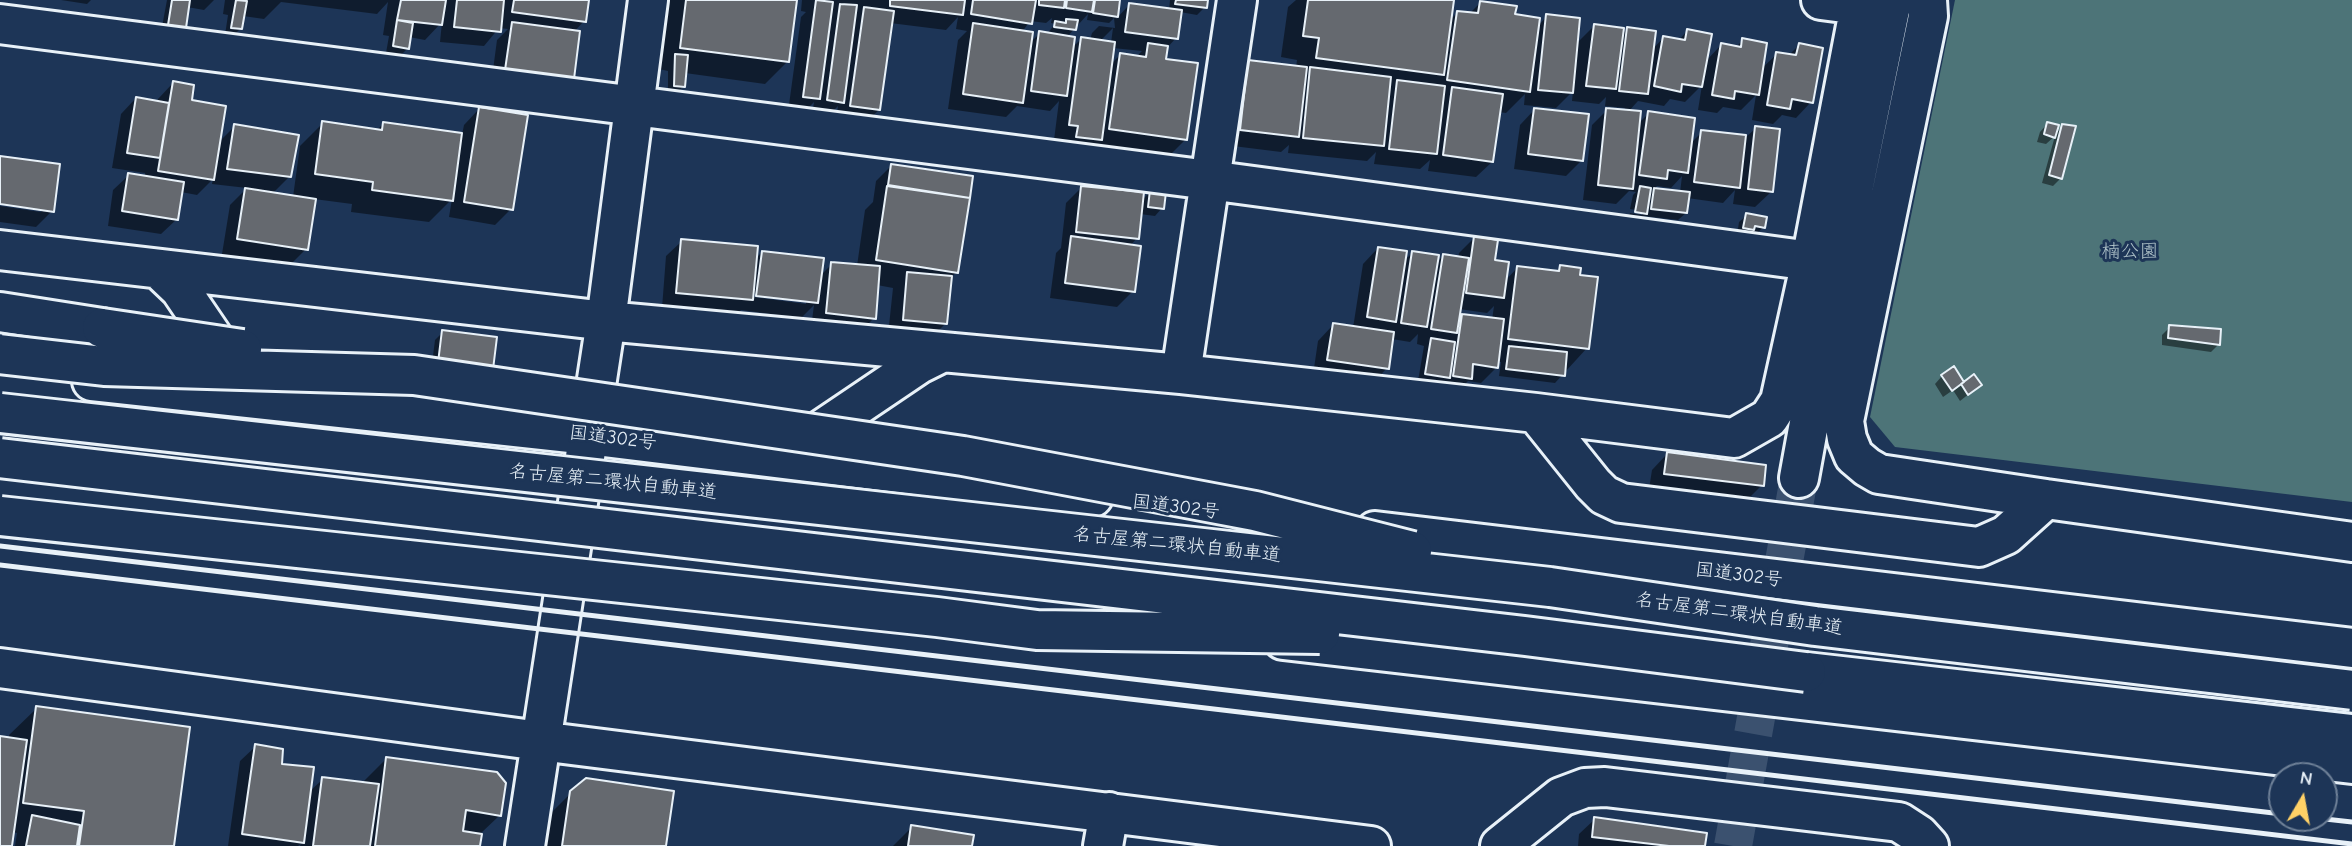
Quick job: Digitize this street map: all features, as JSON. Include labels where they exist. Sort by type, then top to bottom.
[{"type":"main road","points":[[526,846],[606,321],[648,0]]},
{"type":"main road","points":[[1181,374],[1237,0]]},
{"type":"main road","points":[[1821,0],[1871,2]]},
{"type":"main road","points":[[1927,0],[1928,16],[1844,421],[1854,456],[1879,474],[2352,542]]},
{"type":"main road","points":[[0,250],[606,321],[1181,374],[1536,412],[1734,438],[1769,418],[1780,401],[1871,2]]},
{"type":"main road","points":[[1799,478],[1839,259],[1871,2]]},
{"type":"main road","points":[[0,24],[1209,180],[1811,261]]},
{"type":"main road","points":[[159,269],[180,289],[253,398]]},
{"type":"main road","points":[[0,312],[976,459],[1255,511],[1550,587]]},
{"type":"main road","points":[[780,458],[919,363],[943,352]]},
{"type":"main road","points":[[0,354],[104,366],[414,374]]},
{"type":"main road","points":[[0,364],[88,380]]},
{"type":"main road","name":"国道302号","points":[[0,370],[589,435],[2352,648]]},
{"type":"main road","points":[[1536,412],[1593,484],[1604,495],[1621,503],[1979,547],[2006,535],[2046,499]]},
{"type":"main road","name":"名古屋第二環状自動車道","points":[[0,413],[1550,587],[1815,626],[2352,690]]},
{"type":"main road","points":[[0,458],[1523,652],[2352,764]]},
{"type":"main road","points":[[0,492],[570,559],[1523,652],[1734,712],[2268,773]]},
{"type":"main road","points":[[0,519],[71,500]]},
{"type":"main road","points":[[0,519],[924,616],[1037,631],[1523,652],[1792,670],[2352,734]]},
{"type":"main road","points":[[1448,540],[1685,554],[2352,632]]},
{"type":"main road","points":[[0,668],[540,741],[1106,829],[1371,846]]},
{"type":"main road","points":[[1500,846],[1561,797],[1585,788],[1605,787],[1899,822],[1919,835],[1928,846]]},
{"type":"green space","name":"楠公園","points":[[1955,0],[2352,0],[2352,502],[1895,447],[1870,417]]},
{"type":"building","points":[[172,0],[190,0],[186,28],[168,25]]},
{"type":"building","points":[[236,0],[247,1],[242,29],[231,28]]},
{"type":"building","points":[[401,0],[446,0],[442,25],[397,20]]},
{"type":"building","points":[[457,0],[504,0],[501,32],[454,27]]},
{"type":"building","points":[[514,0],[589,0],[586,22],[512,12]]},
{"type":"building","points":[[686,0],[797,0],[789,62],[680,48]]},
{"type":"building","points":[[816,0],[833,2],[820,99],[803,97]]},
{"type":"building","points":[[890,0],[965,0],[963,15],[890,6]]},
{"type":"building","points":[[973,0],[1036,0],[1032,24],[971,14]]},
{"type":"building","points":[[1039,0],[1065,0],[1064,8],[1039,5]]},
{"type":"building","points":[[1067,0],[1094,0],[1092,12],[1066,8]]},
{"type":"building","points":[[1095,0],[1120,0],[1118,17],[1093,13]]},
{"type":"building","points":[[1176,0],[1208,0],[1207,8],[1175,4]]},
{"type":"building","points":[[1308,0],[1454,0],[1444,75],[1316,58],[1319,38],[1303,36]]},
{"type":"building","points":[[1480,1],[1517,6],[1515,14],[1540,18],[1530,92],[1447,80],[1457,11],[1478,13]]},
{"type":"building","points":[[1129,3],[1182,10],[1178,39],[1125,32]]},
{"type":"building","points":[[840,4],[857,5],[844,103],[827,100]]},
{"type":"building","points":[[864,7],[894,11],[880,110],[850,106]]},
{"type":"building","points":[[1546,14],[1580,18],[1573,93],[1538,90]]},
{"type":"building","points":[[1066,19],[1078,20],[1076,30],[1054,27],[1055,21],[1066,23]]},
{"type":"building","points":[[397,20],[413,23],[409,49],[393,46]]},
{"type":"building","points":[[512,22],[580,31],[574,79],[505,70]]},
{"type":"building","points":[[973,23],[1033,32],[1023,103],[963,94]]},
{"type":"building","points":[[1594,24],[1624,28],[1616,89],[1586,86]]},
{"type":"building","points":[[1627,27],[1656,31],[1648,94],[1619,91]]},
{"type":"building","points":[[1687,29],[1712,34],[1702,87],[1682,84],[1681,92],[1654,86],[1663,36],[1685,40]]},
{"type":"building","points":[[1039,31],[1075,37],[1067,96],[1031,91]]},
{"type":"building","points":[[1081,37],[1115,42],[1102,140],[1076,137],[1078,126],[1069,125]]},
{"type":"building","points":[[1742,38],[1767,43],[1759,95],[1735,91],[1734,99],[1712,95],[1721,43],[1741,47]]},
{"type":"building","points":[[1148,43],[1168,46],[1166,59],[1198,63],[1187,140],[1109,129],[1120,53],[1146,57]]},
{"type":"building","points":[[1799,43],[1823,48],[1813,103],[1792,99],[1790,109],[1767,105],[1776,52],[1796,55]]},
{"type":"building","points":[[675,54],[688,55],[685,87],[674,86]]},
{"type":"building","points":[[1248,60],[1307,67],[1299,137],[1240,130]]},
{"type":"building","points":[[1310,67],[1391,77],[1384,146],[1303,138]]},
{"type":"building","points":[[1397,80],[1445,86],[1437,154],[1389,149]]},
{"type":"building","points":[[173,81],[194,85],[192,100],[226,106],[214,180],[158,171]]},
{"type":"building","points":[[1452,87],[1503,94],[1493,162],[1443,155]]},
{"type":"building","points":[[136,97],[169,103],[160,158],[127,153]]},
{"type":"building","points":[[479,107],[528,115],[513,210],[464,202]]},
{"type":"building","points":[[1534,108],[1589,114],[1583,161],[1528,154]]},
{"type":"building","points":[[1606,108],[1641,111],[1633,189],[1598,185]]},
{"type":"building","points":[[1648,111],[1695,118],[1688,173],[1668,170],[1667,179],[1639,175]]},
{"type":"building","points":[[322,121],[382,130],[383,122],[462,133],[453,201],[372,190],[373,182],[315,174]]},
{"type":"building","points":[[2047,122],[2059,125],[2055,138],[2044,134]]},
{"type":"building","points":[[234,124],[299,135],[291,177],[227,169]]},
{"type":"building","points":[[2062,124],[2076,126],[2062,179],[2049,175]]},
{"type":"building","points":[[1755,126],[1780,129],[1773,192],[1748,189]]},
{"type":"building","points":[[1701,130],[1746,135],[1740,188],[1694,182]]},
{"type":"building","points":[[0,156],[60,164],[54,212],[0,204]]},
{"type":"building","points":[[891,164],[973,176],[970,198],[888,185]]},
{"type":"building","points":[[128,173],[184,182],[178,220],[122,211]]},
{"type":"building","points":[[887,186],[970,198],[958,273],[876,260]]},
{"type":"building","points":[[1081,186],[1144,192],[1139,239],[1076,232]]},
{"type":"building","points":[[1640,186],[1651,188],[1647,214],[1635,212]]},
{"type":"building","points":[[245,188],[316,199],[308,250],[237,239]]},
{"type":"building","points":[[1654,188],[1690,192],[1687,213],[1651,209]]},
{"type":"building","points":[[1150,190],[1166,192],[1164,209],[1148,207]]},
{"type":"building","points":[[1746,213],[1767,217],[1765,228],[1743,228]]},
{"type":"building","points":[[1071,236],[1141,246],[1135,292],[1065,283]]},
{"type":"building","points":[[1474,236],[1498,240],[1495,260],[1509,262],[1504,298],[1466,293]]},
{"type":"building","points":[[681,239],[758,246],[753,300],[676,293]]},
{"type":"building","points":[[1378,247],[1407,251],[1396,322],[1367,317]]},
{"type":"building","points":[[762,251],[824,258],[818,303],[756,296]]},
{"type":"building","points":[[1412,251],[1439,255],[1427,327],[1401,323]]},
{"type":"building","points":[[1443,254],[1469,258],[1457,333],[1431,329]]},
{"type":"building","points":[[831,262],[880,266],[876,319],[826,313]]},
{"type":"building","points":[[1560,265],[1581,268],[1580,275],[1598,277],[1589,349],[1508,339],[1517,266],[1559,271]]},
{"type":"building","points":[[907,272],[952,276],[947,324],[903,320]]},
{"type":"building","points":[[1462,314],[1504,319],[1498,368],[1473,364],[1472,379],[1453,376]]},
{"type":"building","points":[[1333,323],[1394,332],[1389,369],[1327,360]]},
{"type":"building","points":[[2169,325],[2221,329],[2220,345],[2168,338]]},
{"type":"building","points":[[442,330],[497,337],[487,418],[432,412]]},
{"type":"building","points":[[1431,338],[1455,342],[1450,378],[1425,374]]},
{"type":"building","points":[[1509,346],[1567,352],[1565,376],[1506,369]]},
{"type":"building","points":[[1954,366],[1964,382],[1952,391],[1941,375]]},
{"type":"building","points":[[1974,374],[1982,385],[1968,395],[1961,384]]},
{"type":"building","points":[[1667,452],[1766,465],[1764,486],[1664,474]]},
{"type":"building","points":[[36,706],[190,727],[174,846],[79,846],[84,811],[23,803]]},
{"type":"building","points":[[0,736],[27,740],[12,846],[0,846]]},
{"type":"building","points":[[255,744],[283,749],[282,764],[314,767],[304,843],[242,834]]},
{"type":"building","points":[[386,757],[497,772],[506,783],[501,816],[466,810],[463,831],[482,834],[480,846],[375,846]]},
{"type":"building","points":[[322,777],[379,784],[370,846],[313,846]]},
{"type":"building","points":[[586,778],[674,791],[666,846],[562,846],[570,791]]},
{"type":"building","points":[[32,815],[80,825],[77,846],[26,846]]},
{"type":"building","points":[[1594,817],[1707,833],[1705,846],[1669,846],[1592,837]]},
{"type":"building","points":[[911,825],[974,835],[972,846],[908,846]]},
{"type":"tunnel","points":[[1733,846],[1799,478]]},
{"type":"railway","points":[[0,546],[2268,812]]},
{"type":"railway","points":[[0,565],[2352,844]]},
{"type":"railway","points":[[2338,820],[2352,822]]}]
